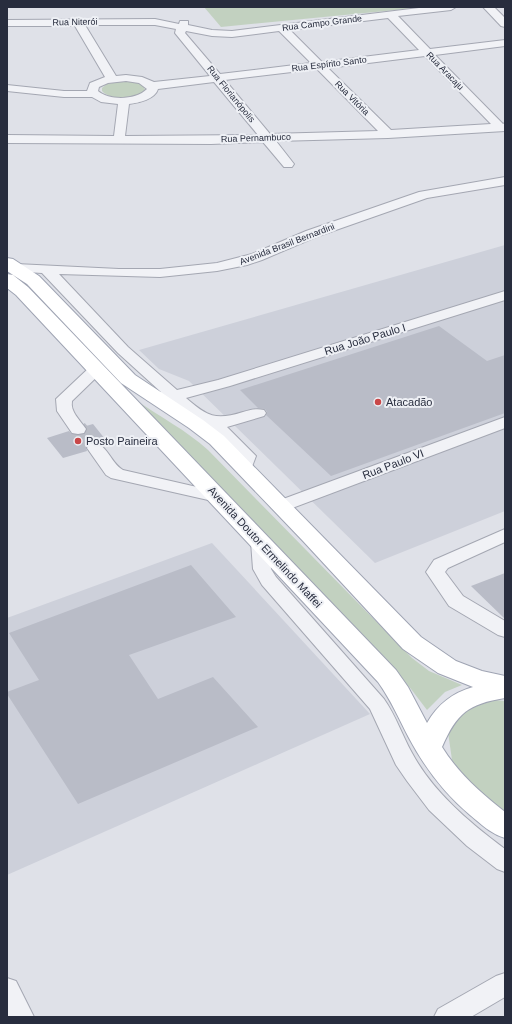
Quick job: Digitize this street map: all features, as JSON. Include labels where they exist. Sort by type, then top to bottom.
[{"type":"main road","name":"Avenida Doutor Ermelindo Maffei","points":[[10,270],[22,291],[387,676],[401,696],[428,748],[442,769],[457,787],[481,809],[505,827]]},
{"type":"main road","points":[[10,270],[33,280],[128,379],[164,396],[208,432],[311,536],[412,642],[447,667],[477,679],[505,686]]},
{"type":"main road","points":[[428,748],[436,729],[445,714],[456,704],[470,697],[490,691],[505,689]]},
{"type":"street","name":"Rua Campo Grande","points":[[184,24],[199,35],[241,33],[451,7]]},
{"type":"street","points":[[488,7],[505,24]]},
{"type":"street","name":"Rua Aracaju","points":[[390,14],[502,127]]},
{"type":"street","name":"Rua Niterói","points":[[7,23],[144,21],[184,24]]},
{"type":"street","points":[[78,22],[112,79]]},
{"type":"street","name":"Rua Florianópolis","points":[[184,24],[180,33],[199,35],[217,78],[288,164]]},
{"type":"street","name":"Rua Vitória","points":[[282,28],[388,134]]},
{"type":"street","name":"Rua Campo Grande","points":[[199,35],[241,33]]},
{"type":"street","name":"Rua Espírito Santo","points":[[152,86],[505,43]]},
{"type":"street","points":[[10,89],[64,94],[93,94],[108,100],[124,101],[140,99],[148,96],[152,92],[152,86],[146,81],[138,79],[112,79],[94,85],[91,90],[93,94]]},
{"type":"street","points":[[119,140],[124,101]]},
{"type":"street","name":"Rua Pernambuco","points":[[7,139],[211,140],[388,134],[502,127]]},
{"type":"street","name":"Avenida Brasil Bernardini","points":[[10,270],[46,269],[119,273],[160,272],[205,268],[242,262],[311,234],[424,195],[505,181]]},
{"type":"street","points":[[46,269],[123,350],[164,396],[202,416],[226,434],[247,456],[244,468]]},
{"type":"street","name":"Rua João Paulo I","points":[[164,396],[224,383],[505,295]]},
{"type":"street","points":[[78,428],[63,408],[62,403],[64,399],[97,369]]},
{"type":"street","name":"Rua João Paulo I","points":[[202,416],[204,405],[212,391],[224,383]]},
{"type":"street","points":[[202,416],[221,422],[236,420],[258,413]]},
{"type":"street","points":[[226,434],[228,426],[236,420]]},
{"type":"street","name":"Rua Paulo VI","points":[[281,506],[505,422]]},
{"type":"street","points":[[95,448],[112,471],[118,474],[217,497]]},
{"type":"street","points":[[505,535],[441,564],[435,572],[456,601],[505,630]]},
{"type":"street","points":[[260,542],[262,569],[269,581],[377,704],[404,758],[424,789],[443,811],[470,836],[505,862]]},
{"type":"street","points":[[447,1017],[505,984]]},
{"type":"street","points":[[7,989],[21,1017]]},
{"type":"shaded area","points":[[505,245],[505,511],[375,563],[189,381],[159,369],[139,350]]},
{"type":"shaded area","points":[[212,543],[370,714],[7,875],[7,618]]},
{"type":"green space","points":[[204,7],[427,7],[221,27]]},
{"type":"green space","points":[[123,81],[143,85],[145,90],[136,96],[124,98],[117,98],[102,91],[102,88],[107,84]]},
{"type":"green space","points":[[136,400],[182,430],[208,450],[412,658],[429,671],[462,685],[445,692],[427,710],[388,663]]},
{"type":"green space","points":[[494,700],[505,701],[505,812],[464,780],[452,760],[448,732],[464,710]]},
{"type":"building","name":"Atacadão","points":[[439,326],[487,361],[505,355],[505,413],[331,476],[266,415],[267,412],[265,409],[258,408],[240,390]]},
{"type":"building","name":"Posto Paineira","points":[[93,424],[109,444],[103,446],[96,442],[89,443],[86,447],[87,451],[63,458],[47,438],[69,431],[72,434],[84,434],[87,430],[86,426]]},
{"type":"building","points":[[191,565],[236,617],[129,655],[158,699],[213,677],[258,727],[78,804],[7,694],[7,692],[39,680],[9,633]]},
{"type":"building","points":[[505,573],[505,619],[471,586]]},
{"type":"tunnel","points":[[78,429],[95,448]]},
{"type":"place","name":"Atacadão","points":[[378,402]]},
{"type":"place","name":"Posto Paineira","points":[[78,441]]}]
